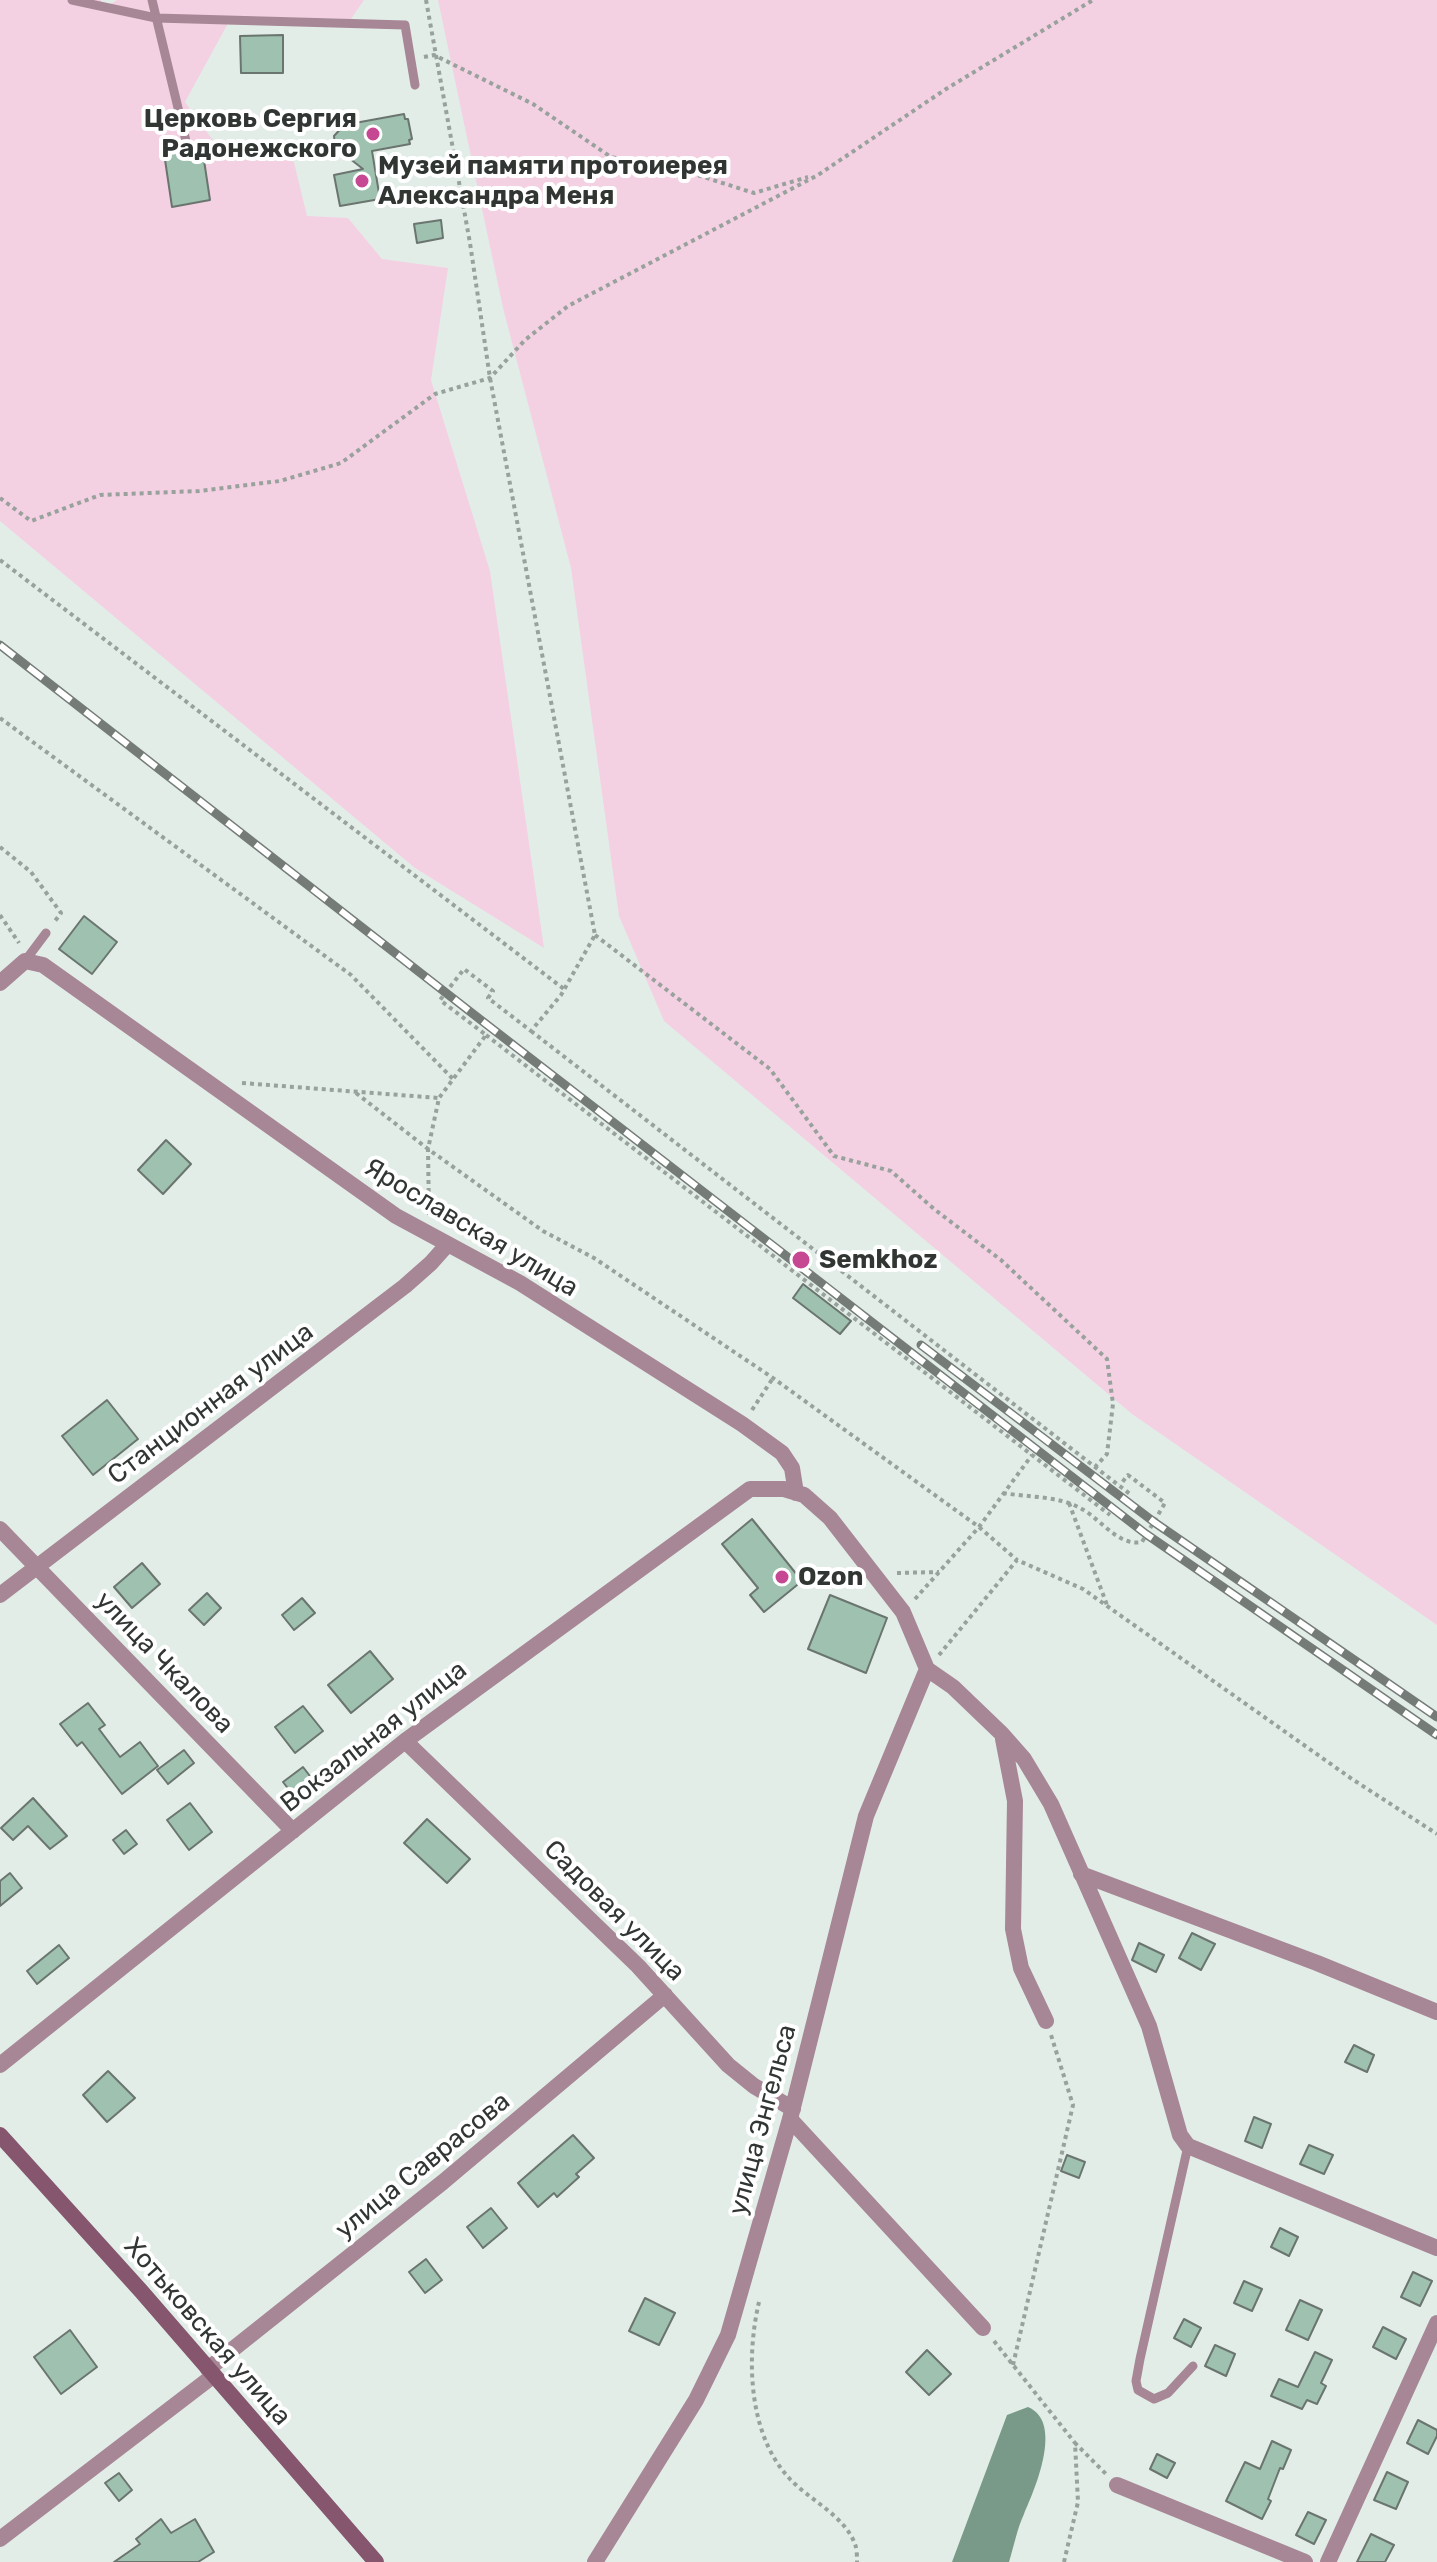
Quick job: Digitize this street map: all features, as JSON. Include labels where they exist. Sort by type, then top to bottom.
[{"type":"main road","name":"Хотьковская улица","points":[[0,2135],[376,2562]]},
{"type":"street","points":[[0,983],[25,961]]},
{"type":"street","name":"Ярославская улица","points":[[25,961],[43,965],[383,1207],[520,1283],[742,1424],[782,1453],[792,1468],[796,1493]]},
{"type":"street","name":"Станционная улица","points":[[0,1595],[405,1286],[431,1263],[442,1242]]},
{"type":"street","name":"Вокзальная улица","points":[[0,2065],[405,1741],[750,1489],[784,1489],[796,1493]]},
{"type":"street","points":[[796,1493],[804,1495],[830,1518],[903,1612],[927,1669],[953,1687],[1024,1759],[1051,1804],[1149,2026],[1180,2135],[1188,2146],[1437,2248]]},
{"type":"street","name":"улица Чкалова","points":[[0,1529],[293,1831]]},
{"type":"street","name":"улица Энгельса","points":[[595,2562],[696,2400],[728,2335],[791,2114],[866,1816],[927,1669]]},
{"type":"street","points":[[1002,1734],[1015,1801],[1013,1929],[1021,1968],[1046,2021]]},
{"type":"street","name":"Садовая улица","points":[[405,1741],[596,1924],[728,2065],[791,2114],[983,2328]]},
{"type":"street","points":[[1081,1874],[1437,2012]]},
{"type":"street","name":"улица Саврасова","points":[[0,2539],[443,2182],[665,1995]]},
{"type":"street","points":[[1328,2562],[1437,2323]]},
{"type":"street","points":[[1117,2485],[1305,2562]]},
{"type":"lane","points":[[72,0],[156,18],[405,25],[415,85]]},
{"type":"lane","points":[[152,0],[186,141]]},
{"type":"lane","points":[[25,961],[46,933]]},
{"type":"lane","points":[[1188,2146],[1151,2303],[1136,2381],[1138,2390],[1154,2399],[1168,2393],[1193,2366]]},
{"type":"path","points":[[426,0],[470,243],[490,378],[595,935],[564,989],[531,1031]]},
{"type":"path","points":[[0,498],[31,521],[100,495],[199,491],[280,481],[341,463],[435,394],[490,378],[525,340],[568,306],[818,175],[946,89],[1093,0]]},
{"type":"path","points":[[434,55],[533,104],[611,157],[694,174],[754,193],[818,175]]},
{"type":"path","points":[[0,560],[564,989]]},
{"type":"path","points":[[0,718],[351,975],[453,1079]]},
{"type":"path","points":[[0,847],[31,872],[61,913],[46,933]]},
{"type":"path","points":[[0,915],[18,939],[25,961]]},
{"type":"path","points":[[595,935],[770,1069],[834,1156],[891,1171],[934,1209],[1001,1260],[1107,1359],[1113,1404],[1107,1454],[1095,1467]]},
{"type":"path","points":[[1110,1515],[440,1000],[464,969],[493,991],[488,998],[1130,1494]]},
{"type":"path","points":[[442,1242],[430,1219],[428,1149],[439,1098],[486,1035]]},
{"type":"path","points":[[233,1082],[439,1098]]},
{"type":"path","points":[[356,1093],[543,1231],[594,1258],[773,1378],[979,1527],[1017,1560],[1083,1589],[1352,1779],[1437,1834]]},
{"type":"path","points":[[742,1424],[773,1378]]},
{"type":"path","points":[[903,1612],[979,1527],[1032,1455]]},
{"type":"path","points":[[1003,1493],[1069,1503],[1080,1507],[1122,1539],[1132,1544],[1142,1542],[1165,1503],[1128,1475],[1120,1485]]},
{"type":"path","points":[[1069,1503],[1107,1605]]},
{"type":"path","points":[[927,1669],[1017,1560]]},
{"type":"path","points":[[873,1574],[939,1572]]},
{"type":"path","points":[[1013,2365],[1073,2105],[1046,2021]]},
{"type":"path","points":[[760,2299],[752,2329],[752,2377],[765,2434],[773,2455],[789,2478],[839,2521],[855,2544],[857,2562]]},
{"type":"path","points":[[983,2328],[1075,2443],[1117,2485]]},
{"type":"path","points":[[1064,2562],[1078,2502],[1075,2443]]},
{"type":"shaded area","points":[[0,0],[101,0],[101,10],[117,0],[364,0],[351,19],[232,16],[185,102],[220,150],[292,154],[307,216],[348,218],[382,259],[448,268],[431,380],[490,571],[544,948],[415,868],[0,521]]},
{"type":"shaded area","points":[[438,0],[1437,0],[1437,1625],[1132,1414],[664,1021],[619,916],[571,568],[503,308]]},
{"type":"shaded area","points":[[1028,2407],[1039,2415],[1044,2427],[1044,2457],[1009,2562],[952,2562],[1007,2415]]},
{"type":"building","points":[[283,35],[283,73],[241,73],[240,36]]},
{"type":"building","points":[[404,114],[412,139],[409,140],[410,144],[372,151],[380,199],[340,206],[334,175],[363,169],[335,147],[334,136],[344,125]]},
{"type":"building","points":[[202,147],[210,200],[172,207],[164,153]]},
{"type":"building","points":[[441,220],[443,238],[417,243],[414,224]]},
{"type":"building","points":[[84,916],[117,942],[92,974],[59,949]]},
{"type":"building","points":[[166,1140],[191,1164],[163,1194],[138,1170]]},
{"type":"building","points":[[803,1284],[851,1321],[840,1334],[793,1298]]},
{"type":"building","points":[[107,1400],[138,1439],[93,1475],[62,1436]]},
{"type":"building","points":[[752,1519],[802,1581],[764,1612],[750,1595],[758,1588],[722,1544]]},
{"type":"building","points":[[142,1563],[160,1584],[132,1608],[114,1587]]},
{"type":"building","points":[[207,1593],[221,1608],[204,1625],[189,1610]]},
{"type":"building","points":[[830,1595],[887,1618],[866,1673],[808,1649]]},
{"type":"building","points":[[302,1598],[315,1613],[294,1630],[282,1615]]},
{"type":"building","points":[[370,1651],[393,1679],[351,1713],[328,1685]]},
{"type":"building","points":[[88,1703],[105,1725],[99,1729],[120,1757],[140,1742],[158,1766],[122,1794],[82,1742],[77,1746],[60,1724]]},
{"type":"building","points":[[303,1706],[323,1731],[295,1753],[275,1727]]},
{"type":"building","points":[[184,1750],[194,1763],[168,1784],[157,1770]]},
{"type":"building","points":[[303,1767],[313,1780],[293,1795],[283,1782]]},
{"type":"building","points":[[33,1798],[67,1836],[50,1849],[28,1826],[13,1840],[1,1828]]},
{"type":"building","points":[[190,1803],[212,1832],[189,1850],[167,1820]]},
{"type":"building","points":[[427,1819],[470,1859],[447,1883],[404,1843]]},
{"type":"building","points":[[126,1830],[137,1844],[124,1854],[113,1840]]},
{"type":"building","points":[[10,1873],[22,1888],[0,1906],[0,1881]]},
{"type":"building","points":[[1192,1933],[1215,1944],[1201,1970],[1179,1958]]},
{"type":"building","points":[[1139,1943],[1164,1955],[1156,1972],[1132,1960]]},
{"type":"building","points":[[59,1945],[69,1958],[37,1984],[27,1971]]},
{"type":"building","points":[[1354,2045],[1374,2055],[1367,2072],[1345,2062]]},
{"type":"building","points":[[108,2071],[135,2098],[107,2122],[83,2095]]},
{"type":"building","points":[[1254,2117],[1271,2124],[1262,2148],[1245,2141]]},
{"type":"building","points":[[573,2135],[594,2158],[557,2197],[554,2193],[538,2207],[518,2183]]},
{"type":"building","points":[[1309,2145],[1333,2155],[1324,2174],[1300,2164]]},
{"type":"building","points":[[1067,2155],[1085,2162],[1079,2178],[1061,2171]]},
{"type":"building","points":[[491,2208],[507,2228],[483,2248],[467,2227]]},
{"type":"building","points":[[1280,2228],[1298,2237],[1289,2256],[1271,2247]]},
{"type":"building","points":[[426,2259],[442,2280],[425,2293],[409,2272]]},
{"type":"building","points":[[1413,2272],[1432,2281],[1420,2306],[1401,2297]]},
{"type":"building","points":[[1244,2281],[1262,2289],[1252,2311],[1234,2303]]},
{"type":"building","points":[[645,2298],[675,2313],[659,2345],[629,2331]]},
{"type":"building","points":[[1300,2300],[1322,2310],[1308,2340],[1286,2330]]},
{"type":"building","points":[[1184,2319],[1201,2328],[1191,2347],[1174,2338]]},
{"type":"building","points":[[1383,2327],[1406,2339],[1396,2359],[1373,2347]]},
{"type":"building","points":[[70,2330],[97,2367],[61,2394],[34,2357]]},
{"type":"building","points":[[1215,2345],[1235,2354],[1226,2376],[1205,2366]]},
{"type":"building","points":[[927,2350],[951,2374],[929,2395],[906,2372]]},
{"type":"building","points":[[1315,2352],[1332,2360],[1321,2383],[1326,2386],[1317,2404],[1307,2400],[1302,2409],[1271,2396],[1279,2379],[1298,2387]]},
{"type":"building","points":[[1418,2420],[1437,2430],[1428,2454],[1407,2443]]},
{"type":"building","points":[[1272,2441],[1291,2450],[1283,2469],[1280,2468],[1268,2499],[1271,2501],[1262,2519],[1226,2501],[1245,2462],[1260,2469]]},
{"type":"building","points":[[1157,2454],[1175,2463],[1167,2478],[1150,2469]]},
{"type":"building","points":[[1387,2472],[1408,2482],[1396,2509],[1374,2500]]},
{"type":"building","points":[[119,2473],[132,2490],[119,2501],[105,2483]]},
{"type":"building","points":[[1308,2512],[1326,2520],[1314,2544],[1296,2535]]},
{"type":"building","points":[[161,2519],[171,2533],[195,2519],[214,2552],[198,2562],[114,2562],[140,2544],[136,2539]]},
{"type":"building","points":[[1371,2534],[1394,2545],[1385,2562],[1357,2562]]},
{"type":"railway","points":[[0,645],[1146,1534],[1437,1735]]},
{"type":"railway","points":[[921,1345],[1154,1522],[1437,1717]]},
{"type":"place","name":"Церковь Сергия Радонежского","points":[[373,134]]},
{"type":"place","name":"Музей памяти протоиерея Александра Меня","points":[[362,181]]},
{"type":"place","name":"Semkhoz","points":[[801,1260]]},
{"type":"place","name":"Ozon","points":[[782,1577]]}]
